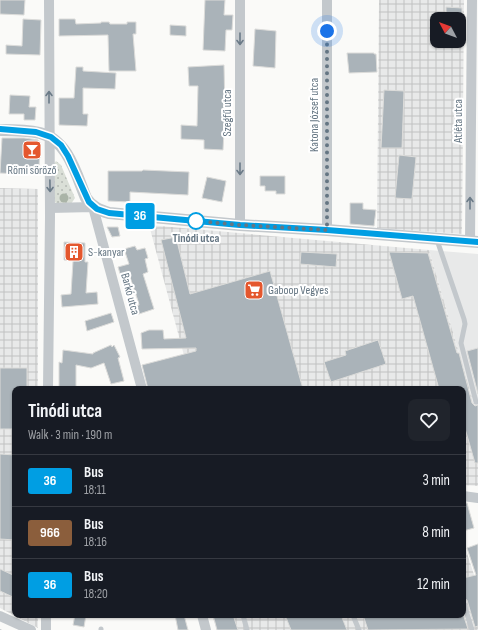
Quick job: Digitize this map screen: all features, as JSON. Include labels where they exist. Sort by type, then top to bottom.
[{"type":"street","points":[[48,386],[50,208],[49,0]]},
{"type":"street","name":"Szegfű utca","points":[[240,0],[240,225]]},
{"type":"street","name":"Katona József utca","points":[[327,0],[327,230]]},
{"type":"street","name":"Atléta utca","points":[[472,0],[474,242]]},
{"type":"street","points":[[0,130],[36,132],[49,136],[65,150],[86,198],[93,207]]},
{"type":"street","points":[[50,208],[93,207],[109,213],[240,225],[327,230],[474,242]]},
{"type":"street","name":"Barkó utca","points":[[93,207],[141,386]]},
{"type":"street","points":[[466,496],[478,498]]},
{"type":"street","points":[[0,616],[31,630]]},
{"type":"street","points":[[46,618],[46,630]]},
{"type":"street","points":[[203,618],[206,630]]},
{"type":"lane","points":[[437,239],[464,319],[465,324],[461,343],[476,402]]},
{"type":"lane","points":[[466,611],[472,630]]},
{"type":"lane","points":[[244,618],[247,630]]},
{"type":"lane","points":[[354,618],[359,630]]},
{"type":"shaded area","points":[[379,0],[464,0],[464,12],[430,12],[430,48],[464,48],[462,234],[377,228]]},
{"type":"shaded area","points":[[56,161],[61,165],[75,198],[71,204],[57,204],[54,201],[53,165]]},
{"type":"shaded area","points":[[0,188],[38,189],[38,386],[12,386],[12,614],[0,608]]},
{"type":"shaded area","points":[[149,225],[429,250],[478,418],[478,486],[466,485],[466,386],[192,386]]},
{"type":"shaded area","points":[[429,250],[478,254],[478,418]]},
{"type":"shaded area","points":[[466,550],[478,587],[478,630],[217,630],[213,618],[466,618]]},
{"type":"shaded area","points":[[19,618],[38,618],[38,628]]},
{"type":"building","points":[[0,0],[25,0],[24,15],[0,14]]},
{"type":"building","points":[[205,0],[225,0],[224,15],[233,15],[232,30],[226,30],[225,51],[203,50]]},
{"type":"building","points":[[446,7],[462,8],[462,12],[446,12]]},
{"type":"building","points":[[23,19],[41,20],[40,55],[6,54],[6,45],[22,46]]},
{"type":"building","points":[[59,19],[75,19],[76,24],[109,22],[110,24],[127,24],[127,22],[136,22],[136,34],[133,34],[136,71],[109,71],[108,35],[59,36]]},
{"type":"building","points":[[170,25],[186,26],[186,36],[170,35]]},
{"type":"building","points":[[255,29],[276,31],[275,68],[253,66]]},
{"type":"building","points":[[347,53],[376,54],[377,72],[349,73]]},
{"type":"building","points":[[224,65],[225,112],[223,150],[204,149],[204,140],[181,139],[181,125],[197,126],[198,86],[189,86],[188,67]]},
{"type":"building","points":[[76,67],[83,67],[83,71],[116,73],[115,89],[83,88],[83,114],[88,114],[87,126],[59,125],[59,98],[74,98]]},
{"type":"building","points":[[384,90],[404,91],[402,148],[381,148]]},
{"type":"building","points":[[10,95],[30,96],[29,107],[36,107],[35,120],[24,120],[24,114],[9,114]]},
{"type":"building","points":[[2,138],[24,138],[38,140],[40,145],[39,168],[18,169],[18,174],[0,173]]},
{"type":"building","points":[[399,155],[416,157],[412,199],[395,198]]},
{"type":"building","points":[[143,170],[189,172],[188,195],[130,192],[130,202],[108,201],[108,171]]},
{"type":"building","points":[[260,176],[285,176],[285,194],[276,194],[276,191],[265,191],[265,186],[260,186]]},
{"type":"building","points":[[207,177],[226,181],[222,202],[202,198]]},
{"type":"building","points":[[350,203],[363,203],[363,209],[376,210],[374,226],[350,224]]},
{"type":"building","points":[[107,227],[118,227],[120,236],[112,237]]},
{"type":"building","points":[[176,237],[190,294],[270,271],[302,386],[147,386],[142,365],[196,351],[196,348],[142,349],[141,333],[149,330],[163,330],[164,339],[186,338],[161,240]]},
{"type":"building","points":[[64,242],[85,243],[85,262],[88,262],[86,293],[97,292],[98,304],[62,307],[61,295],[71,294],[73,261],[64,260]]},
{"type":"building","points":[[135,246],[137,250],[145,248],[148,258],[145,259],[148,272],[143,274],[154,309],[133,316],[130,307],[139,305],[138,301],[130,277],[122,280],[118,267],[129,264],[124,249]]},
{"type":"building","points":[[301,252],[337,254],[336,267],[300,264]]},
{"type":"building","points":[[389,252],[428,253],[457,353],[459,353],[472,403],[475,406],[478,405],[478,463],[475,463],[466,432],[466,386],[438,386],[413,296],[402,299]]},
{"type":"building","points":[[111,313],[114,322],[87,331],[85,321]]},
{"type":"building","points":[[378,340],[386,364],[331,382],[324,362],[346,355],[345,351]]},
{"type":"building","points":[[114,345],[120,357],[118,358],[124,381],[111,384],[104,363],[91,368],[76,365],[76,386],[59,386],[59,362],[62,363],[63,350],[93,353]]},
{"type":"building","points":[[478,348],[478,394],[467,351]]},
{"type":"building","points":[[0,368],[27,368],[27,386],[12,386],[12,429],[0,429]]},
{"type":"building","points":[[0,454],[12,455],[12,540],[0,539]]},
{"type":"building","points":[[466,503],[467,503],[474,528],[466,530]]},
{"type":"building","points":[[478,544],[478,626],[475,627],[466,599],[466,577],[476,575],[467,548]]},
{"type":"building","points":[[0,569],[12,575],[12,597],[0,591]]},
{"type":"building","points":[[74,618],[86,618],[84,627],[73,625]]},
{"type":"building","points":[[176,618],[185,618],[188,630],[178,630]]},
{"type":"building","points":[[214,618],[234,618],[238,630],[217,630]]},
{"type":"building","points":[[286,618],[342,618],[347,630],[291,630]]},
{"type":"building","points":[[364,618],[464,618],[468,629],[368,630]]},
{"type":"bus line","name":"36","points":[[0,129],[36,132],[51,137],[65,150],[89,202],[93,207],[109,213],[240,225],[327,230],[478,242]]},
{"type":"place","name":"Römi söröző","points":[[32,150]]},
{"type":"place","name":"Tinódi utca","points":[[196,221]]},
{"type":"place","name":"S-kanyar","points":[[74,252]]},
{"type":"place","name":"Gaboop Vegyes","points":[[254,290]]},
{"type":"route","points":[[196,221],[327,230],[327,31]]}]
